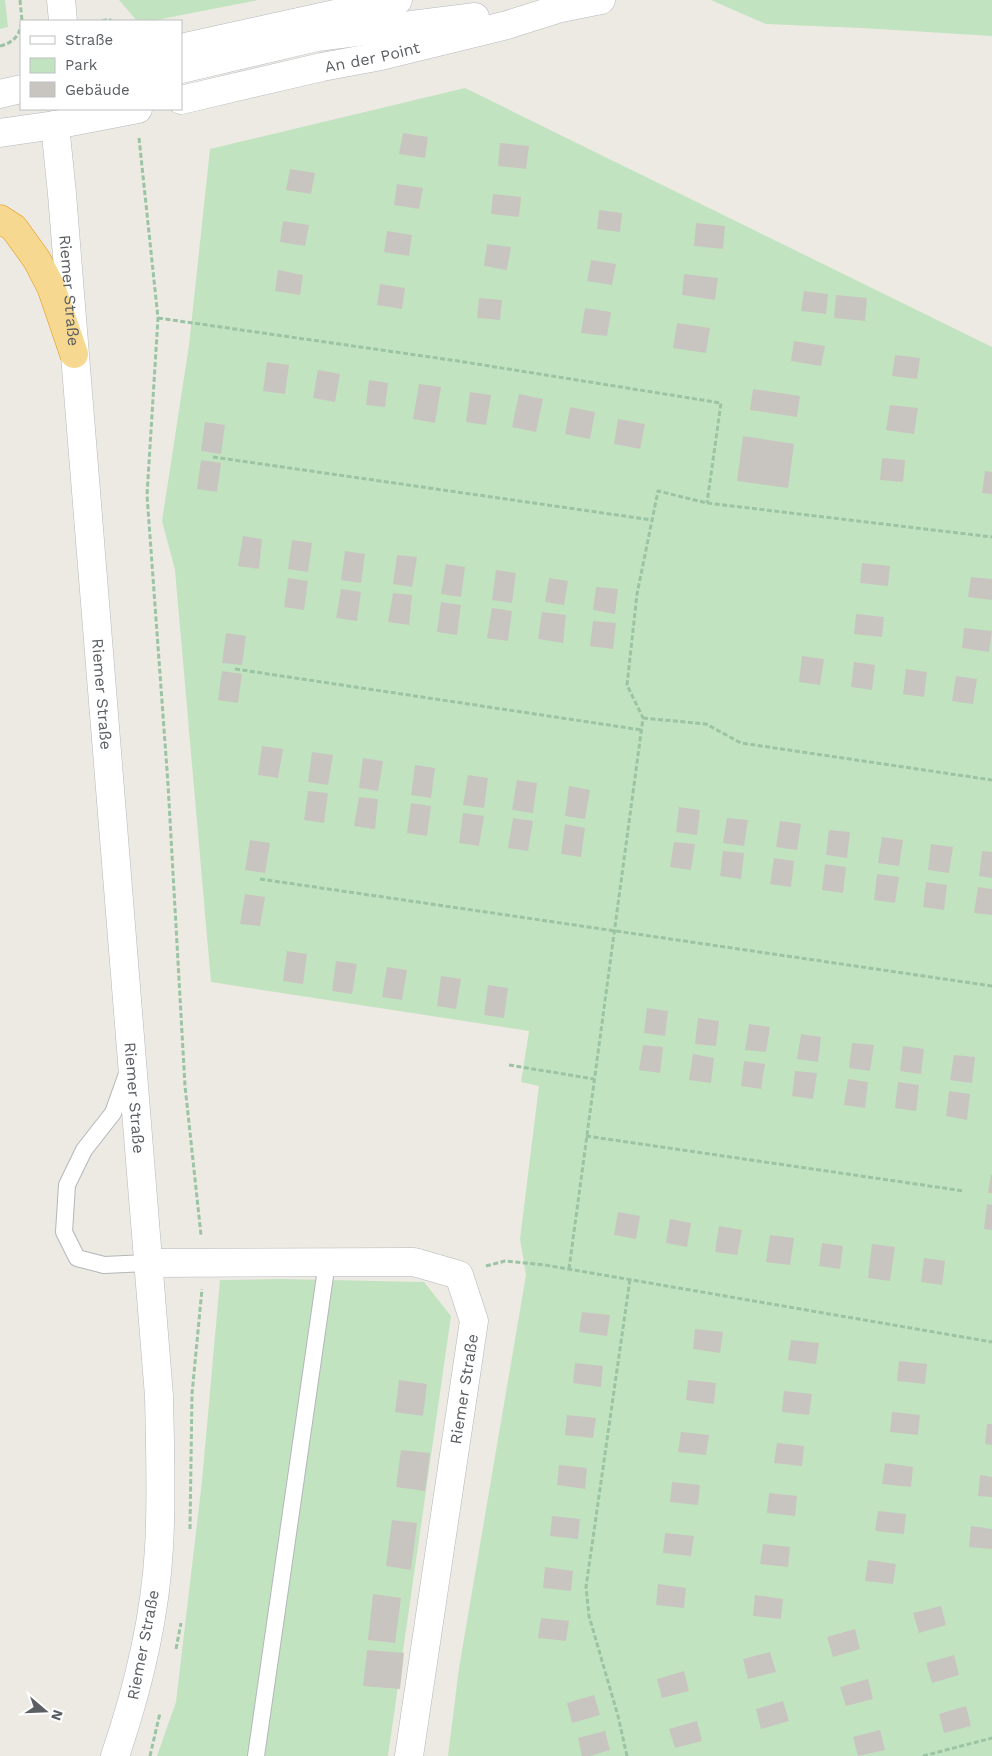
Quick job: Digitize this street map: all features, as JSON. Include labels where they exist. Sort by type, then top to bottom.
[{"type":"highway","points":[[0,219],[14,228],[37,260],[51,287],[74,354]]},
{"type":"street","points":[[61,0],[63,20]]},
{"type":"street","points":[[182,48],[398,0]]},
{"type":"street","name":"An der Point","points":[[182,100],[322,67],[381,56],[507,25],[561,8],[601,0]]},
{"type":"street","name":"An der Point","points":[[182,69],[317,37],[505,13],[561,8]]},
{"type":"street","points":[[0,94],[20,103]]},
{"type":"street","points":[[0,104],[20,107]]},
{"type":"street","points":[[0,126],[30,110]]},
{"type":"street","points":[[0,133],[31,110]]},
{"type":"street","name":"Riemer Straße","points":[[32,110],[62,194],[159,1396],[159,1549],[154,1599],[140,1678],[115,1756]]},
{"type":"street","points":[[41,110],[138,121]]},
{"type":"street","points":[[147,1263],[414,1262],[459,1274]]},
{"type":"street","name":"Riemer Straße","points":[[409,1756],[474,1320],[459,1274]]},
{"type":"lane","points":[[131,1062],[113,1114],[84,1150],[67,1185],[64,1232],[77,1258],[104,1265],[147,1263]]},
{"type":"lane","points":[[256,1756],[327,1262]]},
{"type":"path","points":[[20,0],[22,20]]},
{"type":"path","points":[[0,46],[9,44],[20,34]]},
{"type":"path","points":[[138,121],[158,318],[147,495],[168,784],[184,1086],[204,1262]]},
{"type":"path","points":[[158,318],[449,360],[721,403],[707,503]]},
{"type":"path","points":[[213,457],[652,520]]},
{"type":"path","points":[[569,1269],[642,730],[643,718],[627,685],[637,594],[658,491],[707,503],[992,537]]},
{"type":"path","points":[[235,669],[642,730]]},
{"type":"path","points":[[643,718],[706,724],[741,743],[992,780]]},
{"type":"path","points":[[260,880],[992,986]]},
{"type":"path","points":[[509,1065],[594,1079]]},
{"type":"path","points":[[586,1136],[964,1191]]},
{"type":"path","points":[[459,1274],[505,1260],[569,1269],[992,1342]]},
{"type":"path","points":[[626,1756],[618,1716],[589,1616],[586,1587],[630,1280]]},
{"type":"path","points":[[923,1756],[992,1738]]},
{"type":"green space","points":[[0,0],[5,0],[8,27],[0,29]]},
{"type":"green space","points":[[119,0],[258,0],[156,20],[136,20]]},
{"type":"green space","points":[[711,0],[992,0],[992,36],[766,24]]},
{"type":"green space","points":[[465,88],[992,347],[992,1756],[448,1756],[459,1668],[526,1275],[520,1239],[539,1086],[521,1082],[529,1031],[211,982],[175,570],[162,521],[189,345],[210,149]]},
{"type":"green space","points":[[280,1279],[424,1282],[451,1316],[388,1756],[157,1756],[176,1702],[202,1481],[220,1280]]},
{"type":"building","points":[[403,133],[428,137],[425,158],[399,154]]},
{"type":"building","points":[[500,143],[529,146],[526,169],[498,166]]},
{"type":"building","points":[[290,169],[315,173],[311,194],[286,190]]},
{"type":"building","points":[[397,184],[423,188],[419,209],[394,205]]},
{"type":"building","points":[[493,194],[521,197],[519,217],[491,214]]},
{"type":"building","points":[[599,210],[622,213],[620,232],[597,229]]},
{"type":"building","points":[[283,221],[309,225],[305,246],[280,242]]},
{"type":"building","points":[[696,223],[725,226],[723,249],[694,246]]},
{"type":"building","points":[[387,231],[412,235],[409,256],[384,252]]},
{"type":"building","points":[[487,244],[511,247],[507,270],[484,266]]},
{"type":"building","points":[[591,260],[616,264],[612,285],[587,281]]},
{"type":"building","points":[[278,270],[303,275],[300,295],[275,291]]},
{"type":"building","points":[[684,274],[718,278],[715,300],[682,295]]},
{"type":"building","points":[[380,284],[405,288],[402,309],[377,305]]},
{"type":"building","points":[[804,291],[828,294],[826,314],[801,311]]},
{"type":"building","points":[[836,295],[867,298],[865,321],[834,318]]},
{"type":"building","points":[[479,298],[502,300],[500,320],[477,318]]},
{"type":"building","points":[[585,308],[611,312],[607,336],[581,333]]},
{"type":"building","points":[[677,323],[710,328],[706,353],[673,348]]},
{"type":"building","points":[[794,341],[825,346],[821,366],[791,361]]},
{"type":"building","points":[[895,355],[920,358],[917,379],[892,376]]},
{"type":"building","points":[[267,362],[289,365],[285,394],[263,391]]},
{"type":"building","points":[[318,370],[340,374],[335,402],[313,398]]},
{"type":"building","points":[[369,380],[388,383],[385,407],[366,405]]},
{"type":"building","points":[[419,384],[441,387],[435,423],[413,419]]},
{"type":"building","points":[[753,389],[800,396],[797,417],[750,410]]},
{"type":"building","points":[[470,392],[491,395],[486,425],[466,422]]},
{"type":"building","points":[[519,394],[543,399],[536,432],[512,427]]},
{"type":"building","points":[[890,405],[918,408],[914,434],[886,430]]},
{"type":"building","points":[[570,407],[595,412],[590,439],[565,434]]},
{"type":"building","points":[[618,419],[645,424],[640,449],[614,444]]},
{"type":"building","points":[[205,422],[225,425],[221,454],[201,451]]},
{"type":"building","points":[[743,436],[794,444],[788,488],[737,481]]},
{"type":"building","points":[[882,458],[905,460],[903,482],[880,480]]},
{"type":"building","points":[[201,460],[221,463],[217,492],[197,489]]},
{"type":"building","points":[[985,471],[992,472],[992,494],[982,493]]},
{"type":"building","points":[[243,536],[262,539],[259,569],[238,566]]},
{"type":"building","points":[[292,540],[312,543],[308,572],[288,569]]},
{"type":"building","points":[[345,551],[365,554],[361,583],[341,580]]},
{"type":"building","points":[[397,555],[417,557],[412,587],[393,584]]},
{"type":"building","points":[[862,563],[890,566],[888,586],[860,583]]},
{"type":"building","points":[[446,564],[465,567],[461,597],[441,594]]},
{"type":"building","points":[[496,570],[516,573],[512,603],[492,600]]},
{"type":"building","points":[[971,577],[992,579],[992,600],[968,597]]},
{"type":"building","points":[[288,578],[308,581],[304,610],[284,607]]},
{"type":"building","points":[[549,578],[568,581],[564,605],[545,602]]},
{"type":"building","points":[[596,587],[618,589],[615,614],[593,610]]},
{"type":"building","points":[[341,589],[361,592],[357,621],[336,618]]},
{"type":"building","points":[[393,593],[412,595],[409,625],[388,622]]},
{"type":"building","points":[[441,602],[461,605],[457,635],[437,632]]},
{"type":"building","points":[[492,608],[512,611],[508,641],[487,638]]},
{"type":"building","points":[[542,612],[566,615],[563,643],[538,639]]},
{"type":"building","points":[[856,614],[884,617],[882,637],[854,634]]},
{"type":"building","points":[[593,621],[616,623],[613,649],[590,646]]},
{"type":"building","points":[[964,628],[992,631],[989,652],[962,648]]},
{"type":"building","points":[[226,633],[246,636],[242,665],[222,663]]},
{"type":"building","points":[[802,656],[824,659],[820,685],[799,682]]},
{"type":"building","points":[[854,662],[875,665],[872,690],[851,687]]},
{"type":"building","points":[[906,669],[927,672],[924,697],[903,694]]},
{"type":"building","points":[[222,671],[242,674],[238,703],[218,700]]},
{"type":"building","points":[[956,676],[977,679],[973,704],[952,701]]},
{"type":"building","points":[[262,746],[283,749],[278,778],[258,775]]},
{"type":"building","points":[[312,752],[333,755],[328,785],[308,782]]},
{"type":"building","points":[[363,758],[383,761],[378,791],[359,788]]},
{"type":"building","points":[[415,765],[435,768],[431,798],[411,795]]},
{"type":"building","points":[[468,775],[488,778],[484,808],[463,805]]},
{"type":"building","points":[[517,780],[537,783],[533,813],[512,810]]},
{"type":"building","points":[[569,786],[590,790],[585,819],[565,816]]},
{"type":"building","points":[[308,791],[328,793],[324,823],[304,820]]},
{"type":"building","points":[[359,797],[378,799],[375,829],[354,826]]},
{"type":"building","points":[[411,803],[431,806],[427,836],[407,833]]},
{"type":"building","points":[[679,807],[700,810],[697,835],[676,832]]},
{"type":"building","points":[[463,813],[484,816],[479,846],[459,843]]},
{"type":"building","points":[[513,818],[533,821],[528,851],[508,848]]},
{"type":"building","points":[[727,818],[748,820],[744,846],[723,843]]},
{"type":"building","points":[[780,821],[801,824],[797,850],[776,847]]},
{"type":"building","points":[[565,824],[585,828],[581,857],[561,854]]},
{"type":"building","points":[[829,830],[850,832],[847,858],[826,855]]},
{"type":"building","points":[[882,837],[903,840],[899,866],[878,863]]},
{"type":"building","points":[[250,840],[270,843],[265,873],[245,870]]},
{"type":"building","points":[[674,842],[695,844],[691,870],[670,867]]},
{"type":"building","points":[[931,844],[953,847],[949,873],[928,870]]},
{"type":"building","points":[[723,851],[744,853],[741,879],[720,876]]},
{"type":"building","points":[[982,851],[992,852],[992,878],[979,876]]},
{"type":"building","points":[[774,858],[794,861],[791,887],[770,884]]},
{"type":"building","points":[[825,864],[846,867],[843,893],[822,890]]},
{"type":"building","points":[[877,874],[899,877],[895,903],[874,900]]},
{"type":"building","points":[[926,882],[947,885],[944,910],[923,907]]},
{"type":"building","points":[[978,887],[992,889],[992,915],[974,913]]},
{"type":"building","points":[[245,894],[265,897],[260,926],[240,924]]},
{"type":"building","points":[[287,951],[307,954],[303,984],[283,981]]},
{"type":"building","points":[[336,961],[357,964],[352,994],[332,991]]},
{"type":"building","points":[[387,967],[407,970],[402,1000],[382,997]]},
{"type":"building","points":[[441,976],[461,979],[456,1009],[437,1006]]},
{"type":"building","points":[[488,985],[508,988],[504,1018],[484,1015]]},
{"type":"building","points":[[647,1008],[668,1011],[665,1036],[644,1033]]},
{"type":"building","points":[[698,1018],[719,1021],[716,1046],[695,1044]]},
{"type":"building","points":[[749,1024],[770,1027],[766,1052],[745,1050]]},
{"type":"building","points":[[801,1034],[821,1037],[818,1062],[797,1059]]},
{"type":"building","points":[[852,1043],[874,1045],[870,1071],[849,1068]]},
{"type":"building","points":[[643,1045],[663,1047],[660,1073],[639,1070]]},
{"type":"building","points":[[903,1046],[924,1049],[921,1074],[900,1071]]},
{"type":"building","points":[[693,1054],[714,1058],[711,1083],[689,1080]]},
{"type":"building","points":[[954,1055],[975,1057],[972,1083],[950,1080]]},
{"type":"building","points":[[744,1061],[765,1064],[761,1089],[741,1086]]},
{"type":"building","points":[[795,1071],[817,1073],[813,1099],[792,1096]]},
{"type":"building","points":[[848,1079],[868,1082],[865,1108],[844,1105]]},
{"type":"building","points":[[898,1082],[919,1085],[916,1111],[895,1108]]},
{"type":"building","points":[[949,1091],[970,1094],[967,1120],[946,1116]]},
{"type":"building","points":[[991,1175],[992,1193],[988,1193]]},
{"type":"building","points":[[987,1204],[992,1205],[992,1230],[984,1229]]},
{"type":"building","points":[[618,1212],[640,1216],[636,1239],[614,1235]]},
{"type":"building","points":[[670,1219],[691,1223],[687,1247],[666,1243]]},
{"type":"building","points":[[719,1226],[742,1230],[737,1255],[715,1252]]},
{"type":"building","points":[[770,1235],[794,1238],[790,1265],[766,1262]]},
{"type":"building","points":[[822,1243],[843,1246],[840,1269],[819,1266]]},
{"type":"building","points":[[872,1244],[895,1247],[890,1281],[868,1278]]},
{"type":"building","points":[[924,1258],[945,1261],[942,1285],[921,1282]]},
{"type":"building","points":[[582,1312],[610,1315],[607,1336],[579,1332]]},
{"type":"building","points":[[695,1329],[723,1332],[720,1353],[693,1349]]},
{"type":"building","points":[[791,1340],[819,1343],[816,1364],[788,1360]]},
{"type":"building","points":[[899,1361],[927,1364],[925,1384],[897,1381]]},
{"type":"building","points":[[575,1363],[603,1366],[601,1387],[573,1383]]},
{"type":"building","points":[[399,1380],[427,1384],[423,1416],[395,1412]]},
{"type":"building","points":[[688,1380],[716,1383],[714,1404],[686,1400]]},
{"type":"building","points":[[784,1391],[812,1394],[809,1415],[782,1412]]},
{"type":"building","points":[[892,1412],[920,1415],[918,1435],[890,1432]]},
{"type":"building","points":[[567,1415],[596,1418],[593,1438],[565,1435]]},
{"type":"building","points":[[987,1424],[992,1424],[992,1445],[985,1444]]},
{"type":"building","points":[[681,1432],[709,1435],[706,1455],[678,1452]]},
{"type":"building","points":[[777,1443],[804,1446],[802,1466],[774,1463]]},
{"type":"building","points":[[401,1450],[430,1453],[425,1491],[396,1487]]},
{"type":"building","points":[[885,1463],[913,1467],[911,1487],[882,1484]]},
{"type":"building","points":[[559,1465],[587,1468],[585,1489],[557,1485]]},
{"type":"building","points":[[980,1475],[992,1477],[992,1497],[978,1496]]},
{"type":"building","points":[[672,1482],[700,1485],[698,1505],[670,1502]]},
{"type":"building","points":[[769,1493],[797,1496],[795,1516],[767,1513]]},
{"type":"building","points":[[878,1511],[906,1514],[904,1534],[875,1531]]},
{"type":"building","points":[[552,1516],[580,1519],[578,1539],[550,1536]]},
{"type":"building","points":[[392,1520],[417,1523],[411,1570],[386,1566]]},
{"type":"building","points":[[971,1526],[992,1529],[992,1549],[969,1547]]},
{"type":"building","points":[[665,1533],[694,1536],[691,1556],[663,1553]]},
{"type":"building","points":[[763,1544],[790,1547],[788,1567],[760,1564]]},
{"type":"building","points":[[868,1560],[896,1564],[893,1584],[865,1581]]},
{"type":"building","points":[[545,1567],[573,1571],[571,1591],[543,1588]]},
{"type":"building","points":[[658,1584],[686,1588],[684,1608],[656,1605]]},
{"type":"building","points":[[373,1594],[401,1598],[395,1643],[368,1640]]},
{"type":"building","points":[[755,1595],[783,1599],[781,1619],[753,1616]]},
{"type":"building","points":[[941,1606],[946,1625],[919,1633],[913,1613]]},
{"type":"building","points":[[541,1618],[569,1621],[566,1641],[538,1638]]},
{"type":"building","points":[[855,1629],[860,1649],[833,1657],[827,1637]]},
{"type":"building","points":[[367,1650],[404,1653],[400,1689],[363,1686]]},
{"type":"building","points":[[770,1652],[776,1672],[748,1679],[743,1659]]},
{"type":"building","points":[[954,1655],[959,1675],[932,1683],[926,1663]]},
{"type":"building","points":[[684,1671],[689,1691],[662,1698],[657,1679]]},
{"type":"building","points":[[868,1679],[873,1699],[846,1706],[840,1687]]},
{"type":"building","points":[[594,1695],[600,1715],[572,1723],[567,1703]]},
{"type":"building","points":[[783,1701],[789,1721],[761,1729],[756,1709]]},
{"type":"building","points":[[966,1706],[971,1726],[944,1733],[939,1714]]},
{"type":"building","points":[[697,1721],[702,1741],[675,1748],[669,1729]]},
{"type":"building","points":[[880,1730],[885,1750],[858,1756],[853,1737]]},
{"type":"building","points":[[605,1731],[610,1750],[590,1756],[582,1756],[578,1738]]}]
